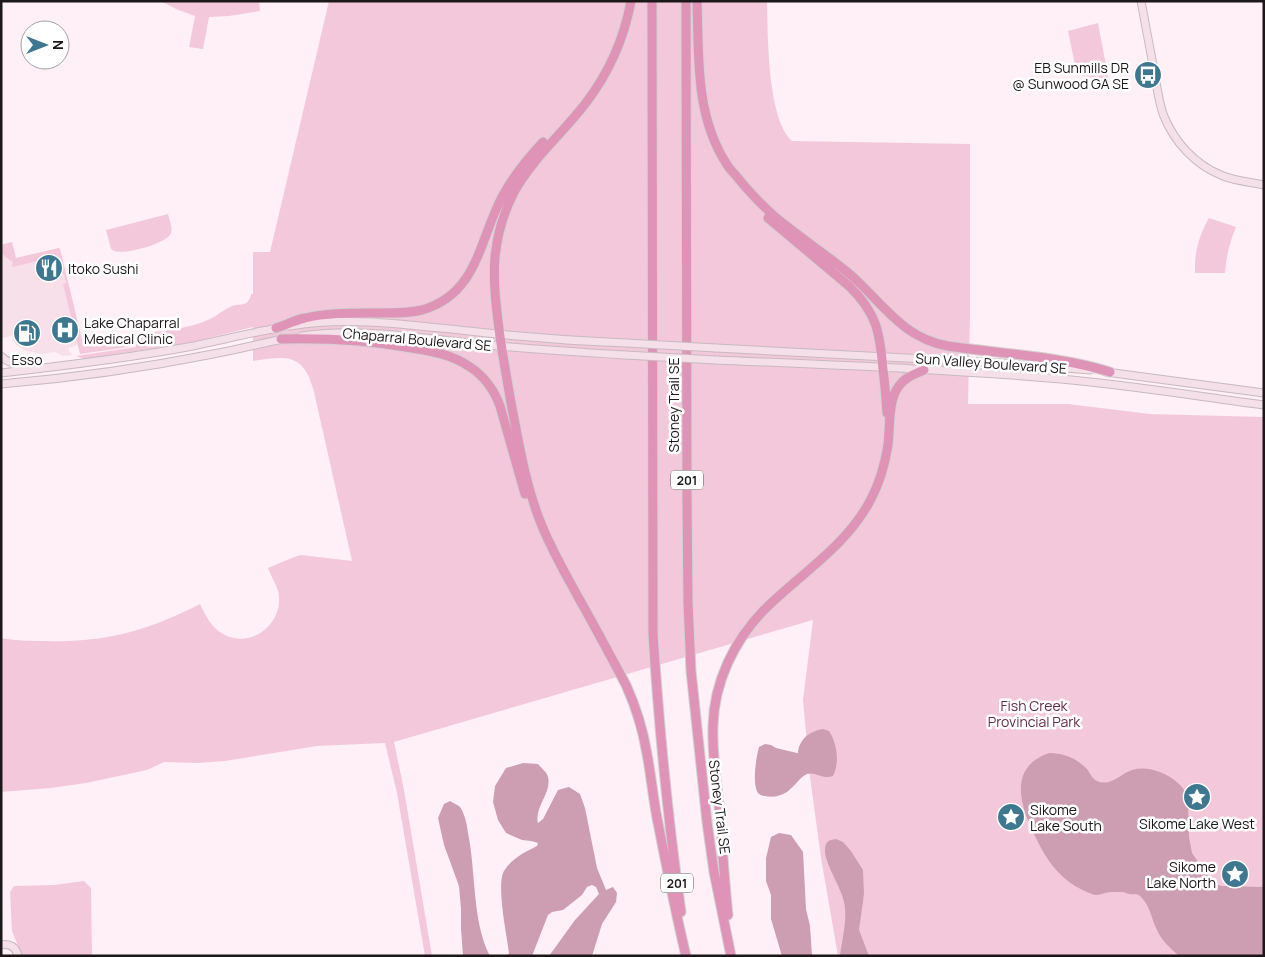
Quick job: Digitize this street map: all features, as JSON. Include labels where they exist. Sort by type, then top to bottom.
[{"type":"highway","points":[[559,561],[540,521],[529,488],[519,445],[501,346],[495,295],[494,263],[506,212],[514,194],[525,174],[595,91],[618,49],[631,1]]},
{"type":"highway","name":"Stoney Trail SE","points":[[652,1],[653,634],[668,811],[687,956]]},
{"type":"highway","name":"Stoney Trail SE","points":[[686,1],[687,496],[691,671],[714,872],[731,956]]},
{"type":"highway","points":[[697,1],[698,54],[703,100],[712,132],[726,165],[746,194],[764,214],[844,282],[868,310],[877,327],[880,340],[889,433]]},
{"type":"highway","points":[[276,328],[299,319],[319,315],[414,312],[431,307],[451,296],[472,271],[498,206],[514,178],[532,155],[595,91]]},
{"type":"highway","points":[[726,165],[766,208],[844,270],[900,323],[918,336],[933,343],[948,346],[1070,362],[1110,372]]},
{"type":"highway","points":[[281,339],[328,339],[384,343],[438,353],[471,367],[487,382],[498,399],[503,413],[515,462],[527,499],[545,538],[634,702],[647,753],[673,900],[687,956]]},
{"type":"highway","points":[[731,956],[714,747],[714,712],[721,679],[734,650],[751,624],[790,585],[832,549],[861,515],[871,498],[881,474],[886,455],[892,404],[896,389],[907,378],[924,370]]},
{"type":"main road","points":[[1141,1],[1160,104],[1168,125],[1177,140],[1199,162],[1219,174],[1237,180],[1264,185]]},
{"type":"main road","name":"Chaparral Boulevard SE","points":[[1,373],[110,360],[181,348],[276,328],[317,322],[365,321],[626,344],[716,348]]},
{"type":"main road","name":"Chaparral Boulevard SE","points":[[2,382],[89,374],[146,366],[214,354],[281,339],[316,334],[358,332],[501,346],[716,360]]},
{"type":"main road","name":"Sun Valley Boulevard SE","points":[[716,348],[1002,362],[1110,372],[1264,392]]},
{"type":"main road","points":[[1,356],[5,361],[12,363],[44,368]]},
{"type":"main road","name":"Sun Valley Boulevard SE","points":[[716,360],[1001,374],[1155,389],[1264,405]]},
{"type":"main road","points":[[1,945],[13,946],[17,950],[18,956]]},
{"type":"shaded area","points":[[12,242],[16,258],[60,249],[83,343],[69,348],[73,355],[63,356],[55,352],[39,354],[26,351],[15,344],[12,336],[2,338],[1,245]]},
{"type":"shaded area","points":[[823,729],[829,731],[836,747],[837,759],[833,776],[826,777],[810,773],[802,777],[790,790],[782,795],[771,797],[762,796],[758,793],[755,777],[759,747],[765,744],[798,753],[800,744],[806,736]]},
{"type":"shaded area","points":[[1049,753],[1065,755],[1074,759],[1087,769],[1097,781],[1111,781],[1132,770],[1143,769],[1164,774],[1178,783],[1188,800],[1189,837],[1192,853],[1211,880],[1215,884],[1222,886],[1264,887],[1264,956],[1179,956],[1161,937],[1149,908],[1140,896],[1122,892],[1093,894],[1075,886],[1063,877],[1044,853],[1031,828],[1022,803],[1022,779],[1027,769],[1035,760]]},
{"type":"shaded area","points":[[523,763],[538,764],[548,777],[548,789],[538,811],[538,823],[543,819],[558,790],[569,787],[580,794],[585,808],[597,868],[606,890],[613,887],[617,893],[616,902],[602,924],[592,956],[549,956],[575,920],[599,894],[596,887],[592,885],[587,887],[582,895],[563,910],[552,912],[548,915],[532,956],[507,956],[509,953],[504,923],[502,878],[504,871],[514,859],[537,846],[538,843],[522,840],[506,833],[498,820],[493,802],[495,786],[506,768]]},
{"type":"shaded area","points":[[450,801],[460,807],[466,820],[471,848],[477,912],[484,943],[490,956],[463,956],[459,886],[444,845],[438,818],[444,804]]},
{"type":"shaded area","points":[[779,833],[791,835],[803,852],[806,909],[810,926],[812,956],[782,956],[771,919],[771,895],[766,881],[766,858],[771,837]]},
{"type":"shaded area","points":[[836,839],[843,842],[851,851],[863,870],[864,894],[859,930],[869,956],[840,956],[845,908],[825,851],[828,842]]},
{"type":"green space","points":[[161,1],[259,1],[260,11],[209,17],[203,49],[189,47],[195,16]]},
{"type":"green space","name":"Fish Creek Provincial Park","points":[[329,1],[767,1],[773,96],[784,130],[792,141],[970,144],[968,404],[1068,404],[1150,414],[1264,417],[1264,956],[838,956],[821,858],[810,777],[803,700],[813,620],[394,742],[432,956],[425,956],[397,793],[385,743],[317,746],[225,761],[198,763],[164,762],[147,770],[86,783],[1,792],[1,638],[24,641],[68,641],[107,637],[144,628],[200,604],[206,617],[219,631],[227,636],[243,639],[259,634],[266,628],[272,622],[279,606],[278,590],[268,568],[301,555],[352,561],[310,379],[305,370],[292,360],[275,358],[253,361],[253,327],[188,343],[84,359],[76,356],[136,347],[134,335],[192,326],[213,318],[230,307],[248,302],[251,294],[253,294],[253,252],[270,252]]},
{"type":"green space","points":[[1098,23],[1109,81],[1079,75],[1076,70],[1068,31]]},
{"type":"green space","points":[[168,214],[171,233],[162,241],[145,248],[127,251],[119,252],[111,249],[106,230]]},
{"type":"green space","points":[[1209,218],[1236,227],[1226,261],[1225,273],[1195,273],[1198,245],[1202,231]]},
{"type":"green space","points":[[12,242],[16,258],[60,249],[83,344],[133,336],[135,346],[80,354],[63,284],[66,283],[64,274],[61,274],[60,271],[58,272],[55,257],[12,267],[13,262],[1,253],[1,245]]},
{"type":"green space","points":[[84,881],[91,888],[92,956],[22,956],[12,931],[10,892],[14,886],[54,885]]},
{"type":"place","name":"EB Sunmills DR @ Sunwood GA SE","points":[[1148,75]]},
{"type":"place","name":"Itoko Sushi","points":[[49,268]]},
{"type":"place","name":"Lake Chaparral Medical Clinic","points":[[65,330]]},
{"type":"place","name":"Esso","points":[[27,333]]},
{"type":"place","name":"Sikome Lake West","points":[[1197,797]]},
{"type":"place","name":"Sikome Lake South","points":[[1011,817]]},
{"type":"place","name":"Sikome Lake North","points":[[1235,874]]}]
